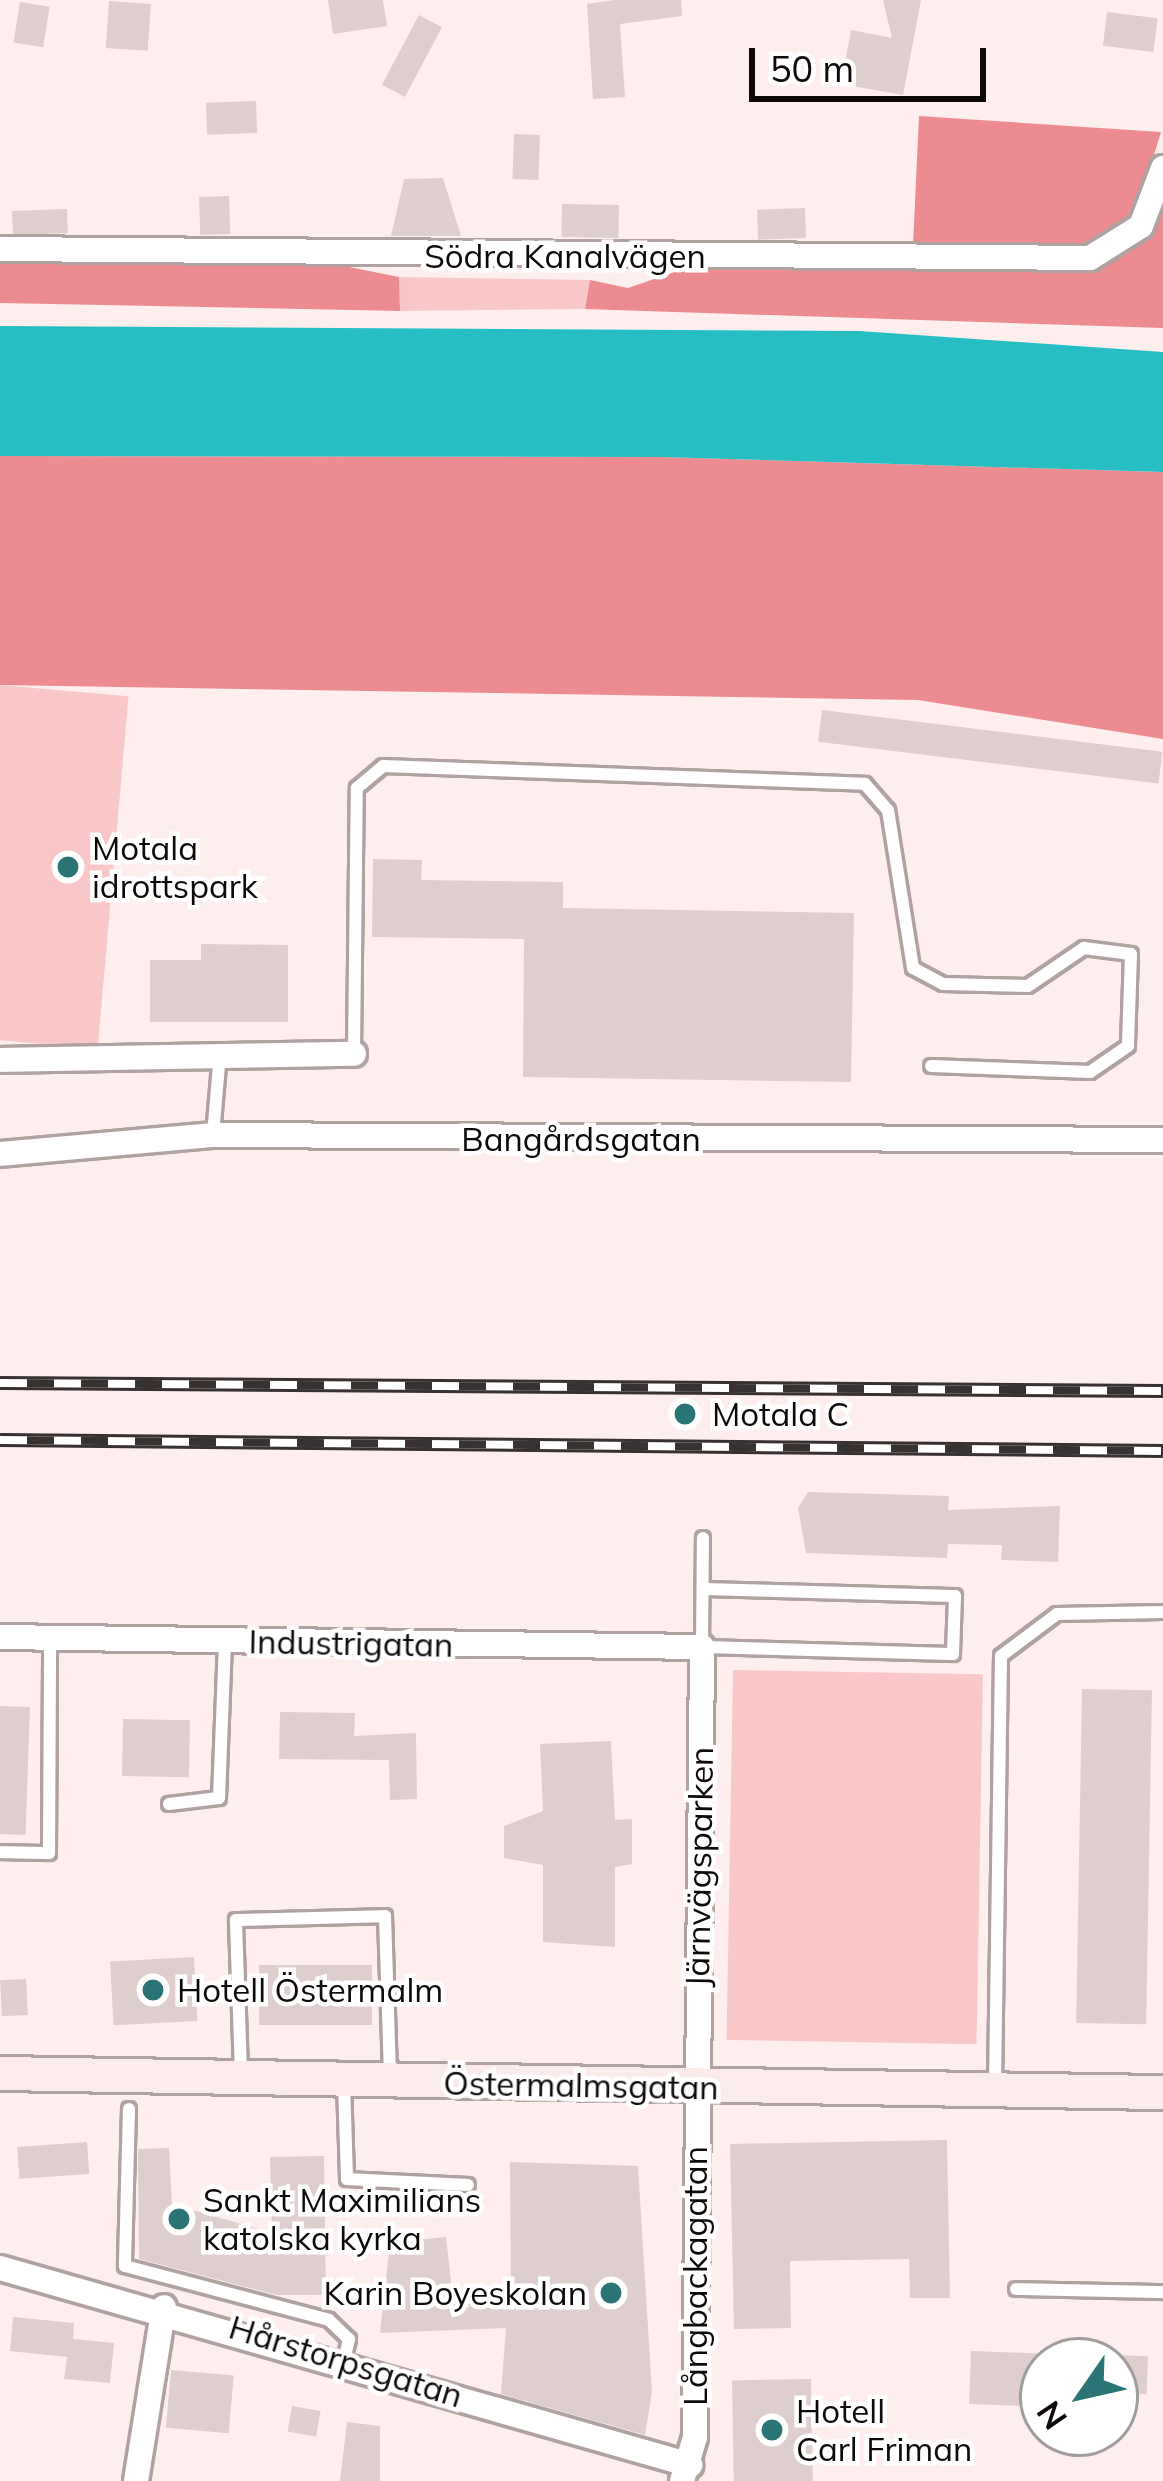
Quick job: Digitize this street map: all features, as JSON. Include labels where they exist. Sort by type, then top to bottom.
[{"type":"street","name":"Södra Kanalvägen","points":[[0,249],[1068,259],[1127,242],[1163,168]]},
{"type":"street","points":[[0,1060],[354,1054]]},
{"type":"street","name":"Bangårdsgatan","points":[[0,1154],[213,1135],[1163,1140]]},
{"type":"street","name":"Industrigatan","points":[[0,1637],[702,1647]]},
{"type":"street","name":"Järnvägsparken","points":[[695,2087],[702,1647]]},
{"type":"street","name":"Östermalmsgatan","points":[[0,2073],[1163,2092]]},
{"type":"street","name":"Långbackagatan","points":[[686,2473],[695,2087]]},
{"type":"street","name":"Hårstorpsgatan","points":[[0,2268],[164,2307],[686,2473]]},
{"type":"street","points":[[136,2481],[164,2307]]},
{"type":"lane","points":[[354,1054],[357,788],[383,766],[865,784],[888,810],[913,968],[943,984],[1028,986],[1084,948],[1131,954],[1128,1046],[1090,1072],[931,1066]]},
{"type":"lane","points":[[213,1135],[220,1053]]},
{"type":"lane","name":"Järnvägsparken","points":[[702,1647],[703,1538]]},
{"type":"lane","points":[[702,1647],[953,1654],[955,1596],[703,1588]]},
{"type":"lane","points":[[995,2086],[998,1675],[1011,1639],[1039,1620],[1163,1612]]},
{"type":"lane","points":[[0,1852],[49,1852],[50,1638]]},
{"type":"lane","points":[[169,1804],[219,1798],[225,1642]]},
{"type":"lane","points":[[241,2080],[236,1920],[385,1916],[391,2082]]},
{"type":"lane","points":[[344,2081],[347,2179],[468,2185]]},
{"type":"lane","points":[[129,2109],[125,2266],[329,2320],[349,2339],[344,2361]]},
{"type":"lane","points":[[1016,2289],[1163,2292]]},
{"type":"shaded area","points":[[919,116],[1161,132],[1132,226],[1095,249],[913,246]]},
{"type":"shaded area","points":[[1163,209],[1163,328],[585,309],[590,280],[628,288],[695,265],[1105,263],[1145,239]]},
{"type":"shaded area","points":[[0,255],[329,263],[399,277],[400,311],[0,303]]},
{"type":"shaded area","points":[[399,277],[590,280],[585,309],[400,311]]},
{"type":"shaded area","points":[[0,456],[660,457],[1163,472],[1163,739],[918,700],[0,685]]},
{"type":"shaded area","name":"Motala idrottspark","points":[[0,685],[129,696],[98,1049],[0,1040]]},
{"type":"shaded area","points":[[733,1670],[983,1674],[977,2044],[727,2040]]},
{"type":"water","points":[[0,326],[859,331],[1163,352],[1163,472],[660,457],[0,456]]},
{"type":"building","points":[[328,0],[383,0],[387,26],[333,34]]},
{"type":"building","points":[[681,0],[682,16],[620,24],[625,97],[593,99],[587,4]]},
{"type":"building","points":[[883,0],[921,0],[903,95],[841,84],[851,30],[892,38]]},
{"type":"building","points":[[109,1],[151,4],[148,51],[106,48]]},
{"type":"building","points":[[20,2],[50,7],[43,47],[14,42]]},
{"type":"building","points":[[1107,12],[1158,18],[1153,52],[1103,46]]},
{"type":"building","points":[[419,15],[442,27],[405,97],[382,85]]},
{"type":"building","points":[[256,101],[257,133],[207,135],[206,103]]},
{"type":"building","points":[[514,134],[540,135],[538,180],[512,179]]},
{"type":"building","points":[[443,178],[461,236],[391,236],[404,179]]},
{"type":"building","points":[[229,196],[230,234],[200,235],[199,197]]},
{"type":"building","points":[[562,204],[619,205],[618,238],[561,237]]},
{"type":"building","points":[[805,208],[806,238],[758,240],[757,210]]},
{"type":"building","points":[[67,209],[68,233],[13,235],[12,211]]},
{"type":"building","points":[[822,710],[1162,752],[1159,784],[818,742]]},
{"type":"building","points":[[373,859],[422,860],[421,880],[563,882],[563,908],[854,913],[851,1082],[523,1077],[524,939],[372,937]]},
{"type":"building","points":[[201,944],[288,945],[288,1022],[150,1022],[150,960],[201,960]]},
{"type":"building","points":[[808,1492],[949,1496],[948,1510],[1060,1506],[1058,1562],[1001,1560],[1002,1545],[948,1544],[947,1558],[806,1553],[798,1508]]},
{"type":"building","points":[[1082,1689],[1152,1690],[1146,2024],[1076,2023]]},
{"type":"building","points":[[0,1706],[30,1707],[26,1835],[0,1834]]},
{"type":"building","points":[[280,1712],[355,1713],[354,1736],[416,1733],[417,1799],[390,1800],[389,1760],[279,1759]]},
{"type":"building","points":[[123,1719],[190,1720],[189,1777],[122,1776]]},
{"type":"building","points":[[611,1741],[615,1820],[632,1819],[632,1864],[615,1867],[615,1947],[543,1942],[543,1865],[504,1858],[504,1826],[543,1811],[540,1744]]},
{"type":"building","name":"Hotell Östermalm","points":[[194,1957],[197,2021],[113,2025],[110,1961]]},
{"type":"building","points":[[259,1965],[372,1965],[372,2025],[259,2025]]},
{"type":"building","points":[[26,1979],[28,2015],[2,2016],[0,1980]]},
{"type":"building","points":[[947,2140],[950,2298],[910,2298],[909,2259],[790,2261],[791,2328],[734,2329],[730,2144]]},
{"type":"building","points":[[87,2142],[89,2174],[19,2179],[17,2147]]},
{"type":"building","name":"Sankt Maximilians katolska kyrka","points":[[169,2148],[172,2204],[272,2233],[270,2157],[324,2156],[326,2295],[277,2295],[139,2259],[138,2149]]},
{"type":"building","points":[[510,2162],[638,2166],[652,2392],[645,2435],[501,2394],[506,2328],[380,2333],[390,2243],[446,2237],[452,2290],[511,2291]]},
{"type":"building","points":[[13,2317],[74,2323],[73,2339],[114,2343],[110,2383],[64,2379],[67,2357],[10,2351]]},
{"type":"building","points":[[971,2351],[1019,2353],[1019,2406],[969,2404]]},
{"type":"building","points":[[1139,2356],[1148,2356],[1147,2394],[1139,2394]]},
{"type":"building","points":[[171,2370],[234,2375],[229,2433],[166,2428]]},
{"type":"building","name":"Hotell Carl Friman","points":[[811,2379],[813,2481],[734,2481],[732,2380]]},
{"type":"building","points":[[292,2406],[321,2411],[316,2437],[287,2432]]},
{"type":"building","points":[[347,2422],[380,2426],[380,2481],[340,2481]]},
{"type":"railway","points":[[0,1383],[1163,1391]]},
{"type":"railway","points":[[0,1440],[1163,1451]]},
{"type":"place","name":"Motala idrottspark","points":[[68,867]]},
{"type":"place","name":"Motala C","points":[[685,1414]]},
{"type":"place","name":"Hotell Östermalm","points":[[153,1990]]},
{"type":"place","name":"Sankt Maximilians katolska kyrka","points":[[179,2219]]},
{"type":"place","name":"Karin Boyeskolan","points":[[611,2293]]},
{"type":"place","name":"Hotell Carl Friman","points":[[772,2430]]}]
